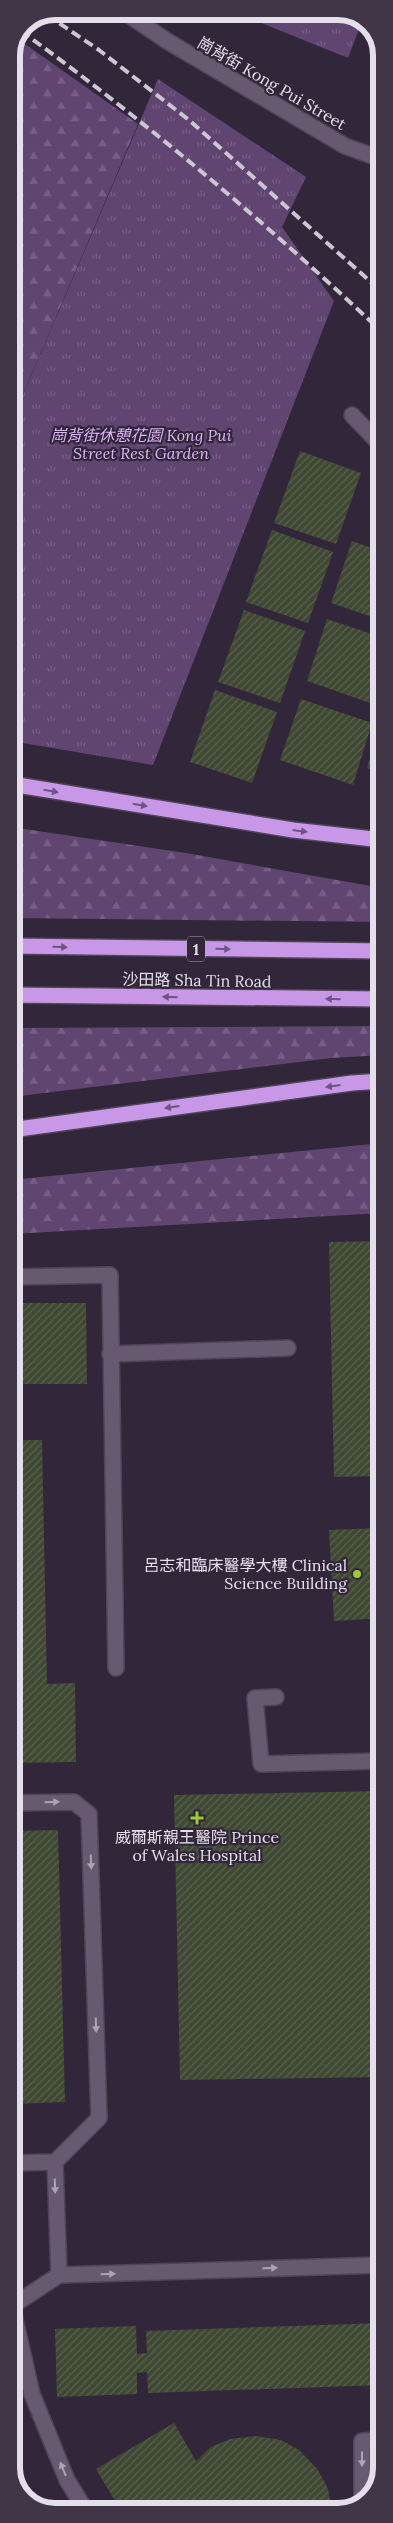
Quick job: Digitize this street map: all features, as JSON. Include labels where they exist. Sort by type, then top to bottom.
[{"type":"highway","points":[[20,785],[293,830],[373,839]]},
{"type":"highway","name":"沙田路 Sha Tin Road","points":[[20,946],[373,951]]},
{"type":"highway","name":"沙田路 Sha Tin Road","points":[[20,995],[373,999]]},
{"type":"highway","points":[[20,1129],[146,1110],[373,1082]]},
{"type":"street","name":"崗背街 Kong Pui Street","points":[[136,20],[167,41],[345,146],[373,156]]},
{"type":"street","points":[[352,415],[373,436]]},
{"type":"street","points":[[20,1277],[110,1275],[116,1668]]},
{"type":"street","points":[[110,1354],[288,1348]]},
{"type":"street","points":[[276,1697],[254,1698],[261,1764],[373,1761]]},
{"type":"street","points":[[20,1803],[74,1802],[89,1814],[99,2118],[54,2162],[20,2163]]},
{"type":"street","points":[[54,2162],[59,2275]]},
{"type":"street","points":[[20,2301],[59,2275],[373,2265]]},
{"type":"street","points":[[20,2341],[32,2394],[67,2480],[81,2503]]},
{"type":"street","points":[[365,2490],[362,2441],[373,2440]]},
{"type":"green space","points":[[254,20],[340,20],[351,23],[359,28],[348,58]]},
{"type":"green space","points":[[23,42],[138,124],[20,402],[20,55]]},
{"type":"green space","name":"崗背街休憩花園 Kong Pui Street Rest Garden","points":[[158,79],[306,177],[282,227],[334,301],[153,765],[20,743],[20,402]]},
{"type":"green space","points":[[20,828],[186,853],[373,886],[373,922],[20,918]]},
{"type":"green space","points":[[373,1026],[373,1056],[332,1058],[20,1096],[20,1028]]},
{"type":"green space","points":[[373,1144],[373,1214],[20,1233],[20,1179]]},
{"type":"building","points":[[300,451],[361,473],[336,544],[274,523]]},
{"type":"building","points":[[272,530],[333,552],[308,623],[246,602]]},
{"type":"building","points":[[352,541],[373,548],[373,617],[331,603]]},
{"type":"building","points":[[244,610],[305,631],[280,703],[218,682]]},
{"type":"building","points":[[327,619],[373,634],[373,704],[307,681]]},
{"type":"building","points":[[215,690],[277,712],[252,783],[190,762]]},
{"type":"building","points":[[301,699],[372,723],[353,785],[280,760]]},
{"type":"building","points":[[373,749],[373,770],[367,768]]},
{"type":"building","points":[[373,1241],[373,1476],[334,1477],[329,1242]]},
{"type":"building","points":[[20,1303],[86,1303],[87,1384],[20,1384]]},
{"type":"building","points":[[20,1440],[42,1440],[47,1684],[75,1683],[76,1762],[20,1763]]},
{"type":"building","name":"呂志和臨床醫學大樓 Clinical Science Building","points":[[373,1528],[373,1619],[334,1621],[329,1530]]},
{"type":"building","points":[[373,1791],[373,2077],[180,2080],[174,1795]]},
{"type":"building","points":[[58,1830],[65,2102],[20,2104],[20,1831]]},
{"type":"building","points":[[373,2323],[373,2385],[148,2393],[147,2372],[137,2373],[137,2394],[57,2397],[55,2329],[136,2326],[137,2354],[147,2353],[146,2331]]},
{"type":"building","points":[[174,2423],[196,2461],[211,2447],[230,2439],[256,2436],[281,2440],[299,2450],[318,2470],[328,2489],[331,2503],[116,2503],[96,2469]]},
{"type":"railway","points":[[55,20],[99,50],[189,120],[373,284]]},
{"type":"railway","points":[[27,35],[115,102],[206,175],[295,252],[373,324]]},
{"type":"place","name":"呂志和臨床醫學大樓 Clinical Science Building","points":[[357,1574]]},
{"type":"place","name":"威爾斯親王醫院 Prince of Wales Hospital","points":[[197,1818]]}]
